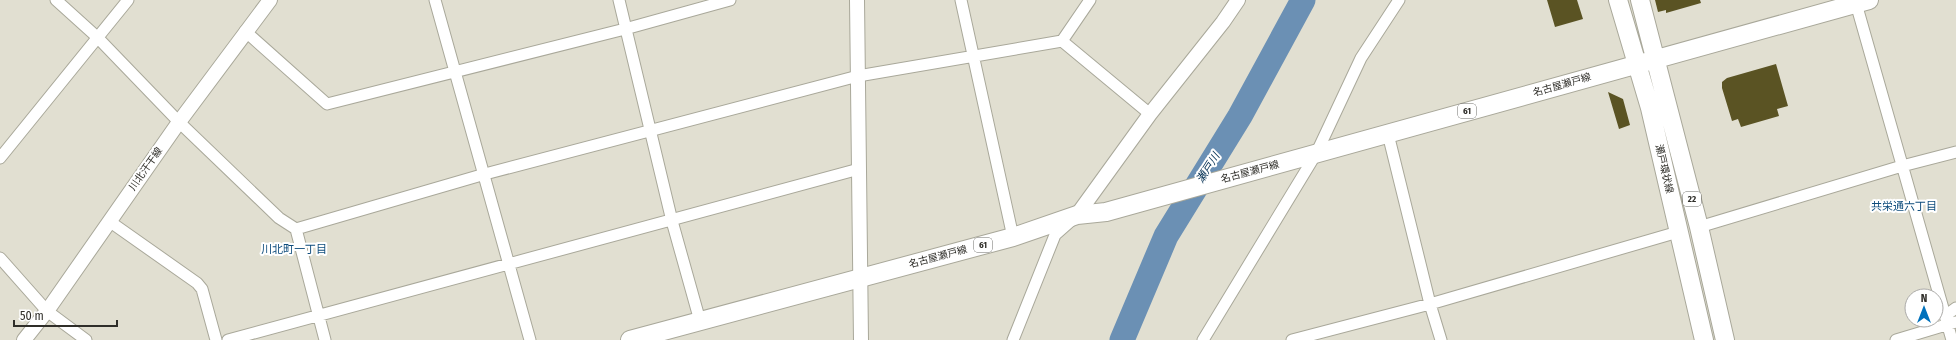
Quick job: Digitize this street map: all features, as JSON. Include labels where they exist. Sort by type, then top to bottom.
[{"type":"main road","name":"瀬戸環状線","points":[[1618,0],[1650,108],[1704,340]]},
{"type":"main road","name":"瀬戸環状線","points":[[1640,0],[1699,228],[1725,340]]},
{"type":"main road","name":"名古屋瀬戸線","points":[[630,340],[1013,237],[1077,215],[1106,212],[1860,1]]},
{"type":"street","points":[[56,0],[97,37],[178,122],[279,218],[296,229],[325,340]]},
{"type":"street","points":[[0,158],[128,0]]},
{"type":"street","name":"川北汗干線","points":[[24,340],[47,310],[178,122],[245,31],[270,0]]},
{"type":"street","points":[[436,0],[530,340]]},
{"type":"street","points":[[619,0],[672,221],[700,321]]},
{"type":"street","points":[[245,31],[327,104],[625,29],[730,0]]},
{"type":"street","points":[[858,0],[861,340]]},
{"type":"street","points":[[961,0],[1013,237]]},
{"type":"street","points":[[296,229],[485,174],[858,76],[1062,41],[1090,0]]},
{"type":"street","points":[[1013,340],[1055,236],[1077,215],[1150,114],[1223,22],[1238,0]]},
{"type":"street","points":[[1203,340],[1316,154],[1361,58],[1399,0]]},
{"type":"street","points":[[1860,1],[1902,166],[1950,321],[1952,340]]},
{"type":"street","points":[[1062,41],[1150,114]]},
{"type":"street","points":[[1388,134],[1430,304],[1441,340]]},
{"type":"street","points":[[1699,228],[1902,166],[1956,152]]},
{"type":"street","points":[[228,340],[509,263],[672,221],[859,169]]},
{"type":"street","points":[[109,221],[197,283],[202,289],[216,340]]},
{"type":"street","points":[[1292,340],[1430,304],[1678,232]]},
{"type":"street","points":[[0,258],[47,310],[86,340]]},
{"type":"street","points":[[1896,340],[1950,321],[1956,308]]},
{"type":"building","points":[[1547,0],[1577,0],[1583,19],[1555,27]]},
{"type":"building","points":[[1655,0],[1700,0],[1701,3],[1666,13],[1666,10],[1658,12]]},
{"type":"building","points":[[1776,64],[1788,106],[1777,109],[1779,116],[1741,127],[1738,119],[1732,121],[1722,88],[1722,82],[1727,78]]},
{"type":"building","points":[[1608,92],[1623,99],[1630,125],[1619,129]]},
{"type":"waterway","name":"瀬戸川","points":[[1122,340],[1166,236],[1240,116],[1303,0]]},
{"type":"district","name":"共栄通六丁目","points":[[1904,206]]},
{"type":"district","name":"川北町一丁目","points":[[294,249]]}]
